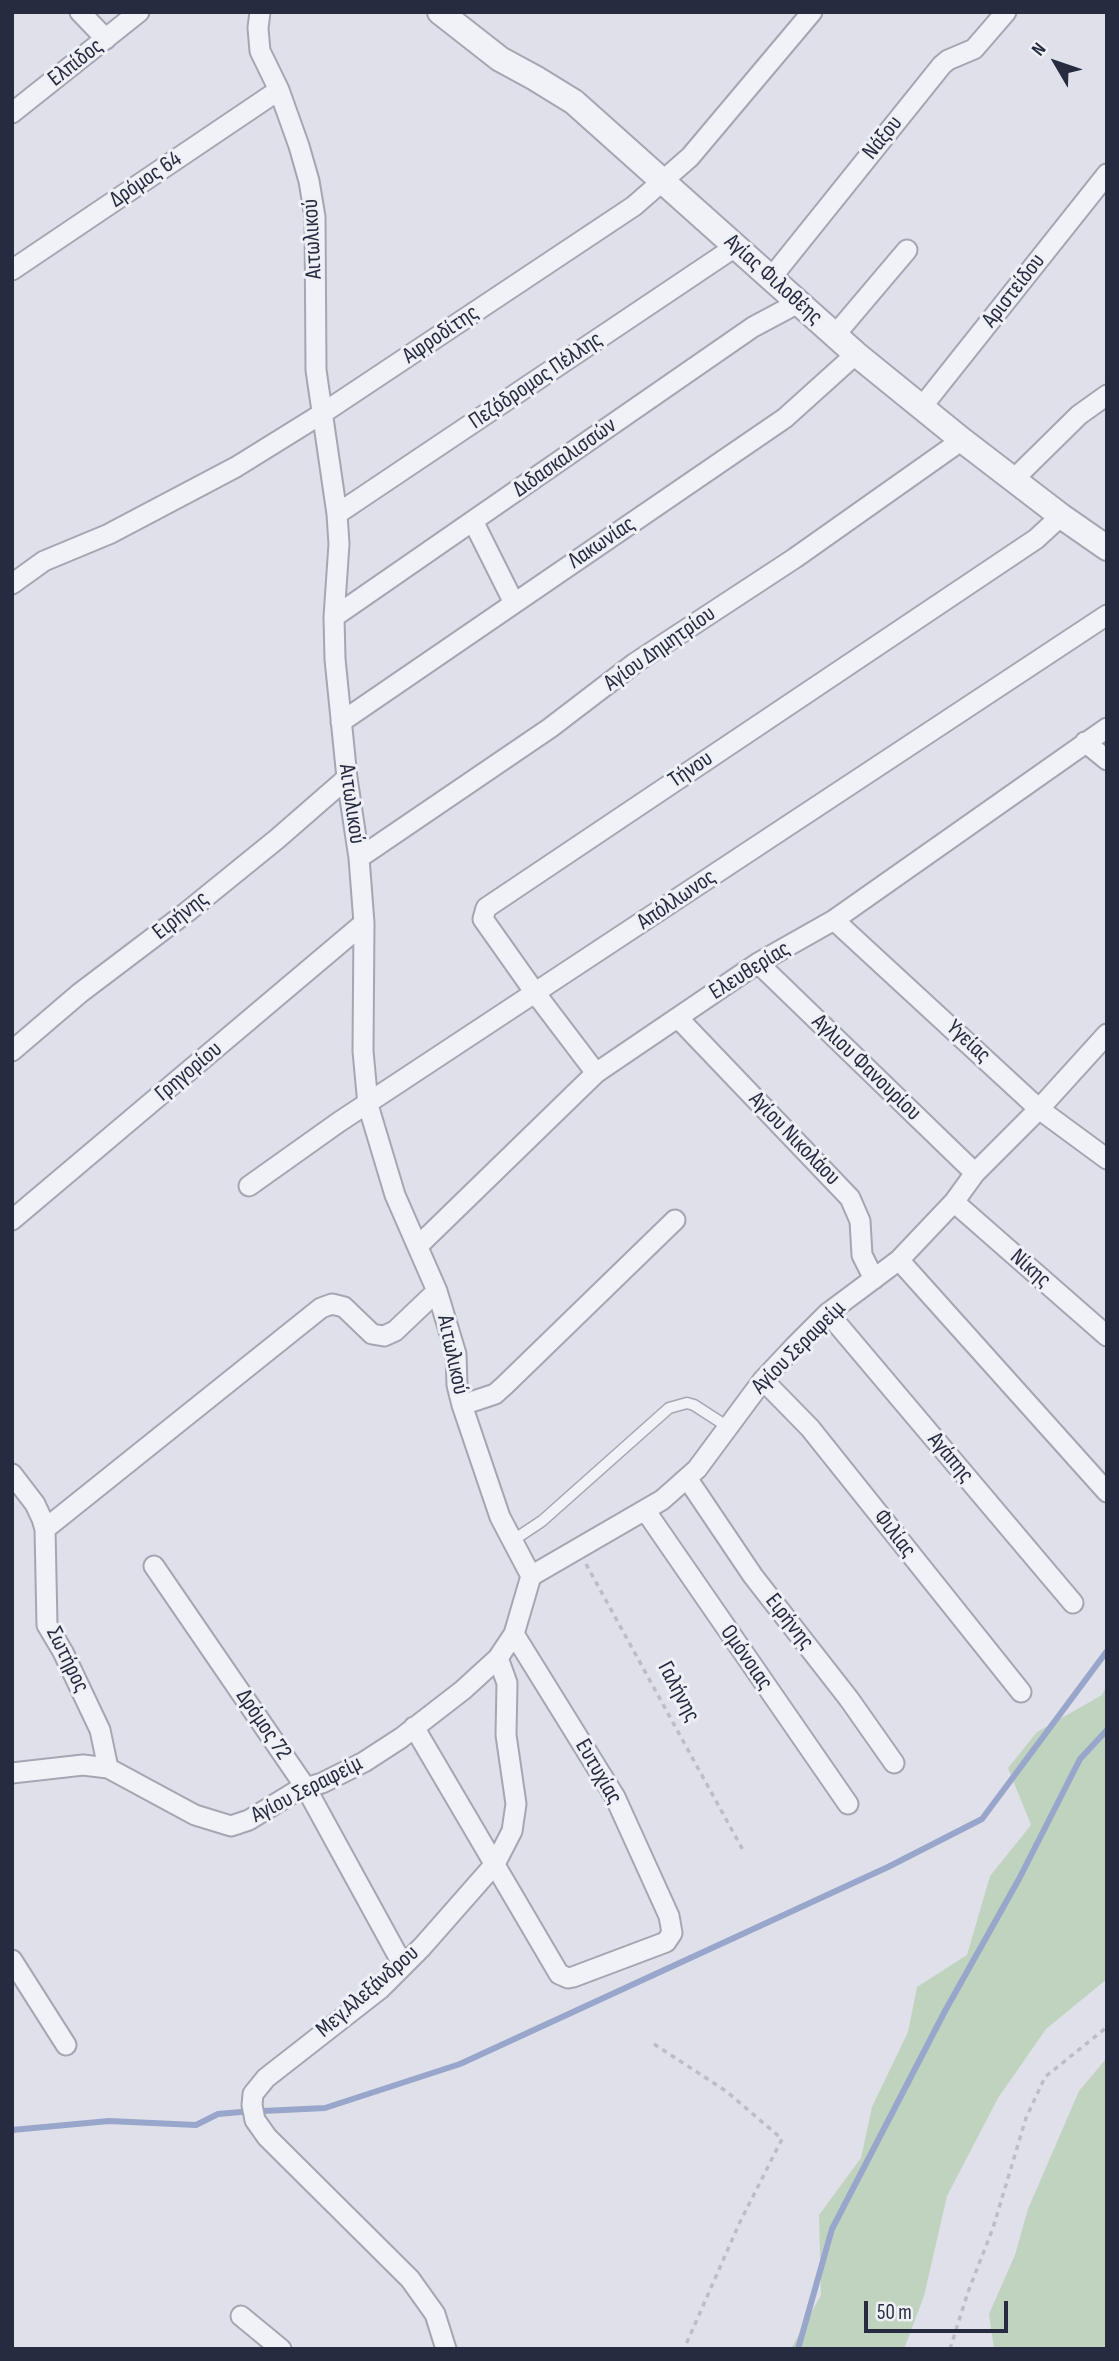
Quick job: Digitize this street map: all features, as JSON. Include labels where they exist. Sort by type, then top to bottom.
[{"type":"street","points":[[80,12],[106,39]]},
{"type":"street","name":"Ελπίδος","points":[[12,113],[139,12]]},
{"type":"street","name":"Αιτωλικού","points":[[260,12],[260,51],[279,90],[309,181],[315,217],[316,370],[337,514],[339,544],[334,617],[341,722],[359,858],[364,923],[363,1051],[368,1105],[396,1195],[437,1291],[456,1354],[457,1385],[462,1405],[500,1517],[531,1576]]},
{"type":"street","name":"Αγίας Φιλοθέης","points":[[440,12],[500,60],[536,78],[574,102],[856,354],[1013,480],[1107,548]]},
{"type":"street","name":"Αφροδίτης","points":[[12,584],[44,561],[109,534],[236,467],[323,413],[634,206],[690,157],[812,12]]},
{"type":"street","name":"Νάξου","points":[[771,278],[942,65],[974,49],[1006,12]]},
{"type":"street","name":"Δρόμος 64","points":[[12,270],[279,90]]},
{"type":"street","name":"Αριστείδου","points":[[922,408],[1107,174]]},
{"type":"street","name":"Πεζόδρομος Πέλλης","points":[[337,514],[735,247]]},
{"type":"street","points":[[835,335],[907,250]]},
{"type":"street","name":"Διδασκαλισσών","points":[[334,617],[753,327],[798,303]]},
{"type":"street","name":"Λακωνίας","points":[[341,722],[785,418],[856,354]]},
{"type":"street","points":[[1013,480],[1079,415],[1107,395]]},
{"type":"street","name":"Αγίου Δημητρίου","points":[[359,858],[550,728],[635,663],[795,558],[962,440]]},
{"type":"street","name":"Τήνου","points":[[596,1073],[483,919],[486,908],[1037,539],[1061,516]]},
{"type":"street","points":[[473,521],[514,603]]},
{"type":"street","name":"Απόλλωνος","points":[[249,1186],[339,1122],[1107,615]]},
{"type":"street","name":"Ελευθερίας","points":[[419,1245],[596,1073],[758,963],[834,920],[1107,728]]},
{"type":"street","points":[[1085,742],[1107,760]]},
{"type":"street","name":"Ειρήνης","points":[[12,1051],[80,993],[277,839],[347,778]]},
{"type":"street","name":"Υγείας","points":[[834,920],[1040,1109],[1107,1159]]},
{"type":"street","name":"Γρηγορίου","points":[[12,1220],[364,923]]},
{"type":"street","name":"Αγλιου Φανουρίου","points":[[758,963],[975,1173]]},
{"type":"street","name":"Αγίου Νικολάου","points":[[678,1018],[850,1198],[860,1221],[862,1255],[874,1279]]},
{"type":"street","name":"Αγίου Σεραφείμ","points":[[531,1576],[662,1500],[697,1469],[763,1380],[828,1313],[899,1260],[954,1202],[975,1173],[1040,1109],[1107,1034]]},
{"type":"street","name":"Νίκης","points":[[954,1202],[1107,1336]]},
{"type":"street","points":[[462,1405],[495,1394],[675,1220]]},
{"type":"street","points":[[899,1260],[1107,1492]]},
{"type":"street","points":[[45,1529],[321,1308],[332,1304],[344,1307],[372,1334],[384,1336],[395,1331],[437,1291]]},
{"type":"street","name":"Αγάπης","points":[[828,1313],[1073,1603]]},
{"type":"street","name":"Φιλίας","points":[[763,1380],[810,1428],[1021,1692]]},
{"type":"street","name":"Σωτήρος","points":[[12,1474],[35,1504],[45,1529],[47,1625],[100,1730],[108,1768]]},
{"type":"street","name":"Ειρήνης","points":[[687,1478],[753,1576],[849,1699],[894,1763]]},
{"type":"street","name":"Ομόνοιας","points":[[645,1510],[848,1804]]},
{"type":"street","name":"Δρόμος 72","points":[[154,1566],[306,1788],[403,1965]]},
{"type":"street","points":[[498,1658],[514,1634],[531,1576]]},
{"type":"street","name":"Ευτυχίας","points":[[495,1864],[556,1971],[563,1977],[573,1977],[662,1945],[672,1933],[669,1916],[615,1797],[514,1634]]},
{"type":"street","name":"Αγίου Σεραφείμ","points":[[12,1773],[83,1765],[108,1768],[195,1815],[231,1826],[249,1820],[298,1790],[322,1783],[364,1762],[401,1738],[463,1690],[498,1658]]},
{"type":"street","name":"Μεγ.Αλεξάνδρου","points":[[446,2349],[435,2314],[410,2279],[260,2129],[252,2112],[253,2094],[266,2078],[380,1989],[495,1864],[512,1831],[516,1804],[506,1735],[507,1683],[498,1658]]},
{"type":"street","points":[[414,1727],[495,1864]]},
{"type":"street","points":[[12,1960],[66,2045]]},
{"type":"street","points":[[241,2316],[281,2349]]},
{"type":"lane","points":[[511,1541],[542,1521],[669,1408],[687,1403],[694,1405],[728,1427]]},
{"type":"path","name":"Γαλήνης","points":[[578,1550],[744,1852]]},
{"type":"path","points":[[950,2349],[968,2292],[993,2228],[1026,2118],[1045,2077],[1107,2027]]},
{"type":"path","points":[[654,2044],[726,2091],[782,2139],[739,2224],[684,2349]]},
{"type":"green space","points":[[1107,1684],[1107,1979],[1046,2029],[998,2098],[947,2196],[924,2296],[904,2349],[791,2349],[821,2295],[819,2215],[861,2158],[872,2107],[908,2032],[917,1987],[967,1955],[990,1876],[1031,1825],[1008,1768],[1037,1732],[1102,1695]]},
{"type":"green space","points":[[1105,2060],[1107,2349],[994,2349],[989,2314],[1015,2255],[1028,2209],[1079,2091]]},
{"type":"waterway","points":[[263,2111],[325,2108],[460,2064],[888,1867],[982,1819],[1107,1651]]},
{"type":"waterway","points":[[798,2349],[832,2229],[1080,1759],[1107,1730]]},
{"type":"waterway","points":[[12,2130],[109,2121],[196,2125],[218,2114],[241,2112]]}]
